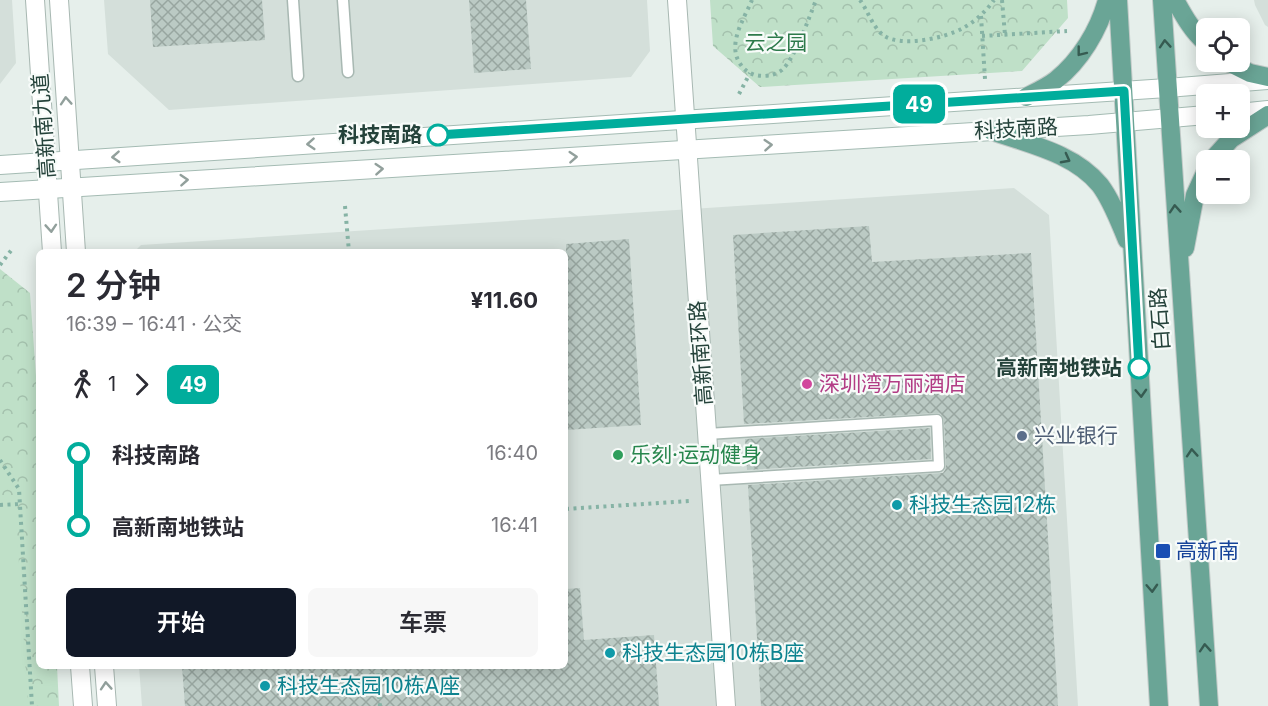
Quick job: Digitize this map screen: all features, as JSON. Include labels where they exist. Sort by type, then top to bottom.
[{"type":"main road","name":"高新南九道","points":[[35,0],[52,249]]},
{"type":"main road","name":"高新南九道","points":[[59,0],[76,249]]},
{"type":"main road","name":"高新南环路","points":[[677,0],[726,706]]},
{"type":"main road","points":[[1026,97],[1055,81],[1072,64],[1089,43],[1107,0]]},
{"type":"main road","name":"白石路","points":[[1118,0],[1159,706]]},
{"type":"main road","name":"白石路","points":[[1162,0],[1209,706]]},
{"type":"main road","points":[[1175,0],[1196,33]]},
{"type":"main road","points":[[1248,72],[1268,79]]},
{"type":"main road","name":"科技南路","points":[[0,165],[1124,91],[1268,79]]},
{"type":"main road","points":[[1250,112],[1268,110]]},
{"type":"main road","points":[[1221,150],[1231,139],[1268,115]]},
{"type":"main road","name":"科技南路","points":[[0,192],[1196,117]]},
{"type":"main road","points":[[992,131],[1049,151],[1088,172],[1101,186],[1113,207],[1132,251]]},
{"type":"main road","points":[[1181,289],[1187,236],[1196,193]]},
{"type":"main road","points":[[80,669],[83,706]]},
{"type":"main road","points":[[104,669],[107,706]]},
{"type":"lane","points":[[293,0],[298,76]]},
{"type":"lane","points":[[343,0],[348,72]]},
{"type":"lane","points":[[707,434],[937,420],[939,466],[710,480]]},
{"type":"path","points":[[752,0],[736,37],[735,49],[737,60],[742,67],[758,76],[776,74],[783,69],[791,58],[816,0]]},
{"type":"path","points":[[860,0],[876,28],[885,36],[895,40],[910,41],[941,37],[962,28],[981,15],[994,0]]},
{"type":"path","points":[[1002,0],[1005,35]]},
{"type":"path","points":[[981,15],[985,79]]},
{"type":"path","points":[[982,36],[1067,31]]},
{"type":"path","points":[[739,94],[750,73]]},
{"type":"path","points":[[345,206],[348,249]]},
{"type":"path","points":[[0,265],[13,248]]},
{"type":"path","points":[[0,460],[19,489],[32,706]]},
{"type":"path","points":[[568,509],[689,501]]},
{"type":"path","points":[[0,505],[20,504]]},
{"type":"path","points":[[377,669],[380,706]]},
{"type":"shaded area","points":[[0,0],[12,0],[16,63],[0,84]]},
{"type":"shaded area","points":[[104,0],[647,0],[650,51],[631,77],[169,110],[108,54]]},
{"type":"shaded area","points":[[1254,0],[1268,0],[1268,27],[1265,25]]},
{"type":"shaded area","points":[[1014,188],[1049,215],[1078,706],[142,706],[139,669],[568,669],[568,249],[137,249],[141,245]]},
{"type":"green space","name":"云之园","points":[[710,0],[1067,0],[1068,18],[1022,71],[760,87],[713,46]]},
{"type":"green space","points":[[0,269],[30,293],[36,376],[36,669],[57,669],[59,706],[0,706]]},
{"type":"green space","points":[[9,510],[16,517],[28,706],[0,706],[0,511]]},
{"type":"building","points":[[150,0],[262,0],[265,40],[153,47]]},
{"type":"building","points":[[469,0],[526,0],[531,69],[474,73]]},
{"type":"building","name":"科技生态园12栋","points":[[869,226],[872,262],[1031,253],[1058,706],[761,706],[748,485],[943,473],[946,466],[944,420],[941,414],[937,413],[744,424],[733,235]]},
{"type":"building","points":[[629,239],[641,425],[568,430],[568,249],[566,249],[566,244]]},
{"type":"building","points":[[930,428],[931,459],[747,470],[745,439]]},
{"type":"building","points":[[580,588],[584,640],[654,635],[659,706],[185,706],[182,669],[568,669],[568,589]]},
{"type":"bus line","name":"49","points":[[438,135],[1124,91],[1139,368]]},
{"type":"place","name":"科技南路","points":[[438,135]]},
{"type":"place","name":"高新南地铁站","points":[[1139,368]]},
{"type":"place","name":"深圳湾万丽酒店","points":[[807,384]]},
{"type":"place","name":"兴业银行","points":[[1022,436]]},
{"type":"place","name":"乐刻·运动健身","points":[[618,455]]},
{"type":"place","name":"科技生态园12栋","points":[[897,505]]},
{"type":"place","name":"高新南","points":[[1163,551]]},
{"type":"place","name":"科技生态园10栋B座","points":[[610,653]]},
{"type":"place","name":"科技生态园10栋A座","points":[[265,686]]}]
